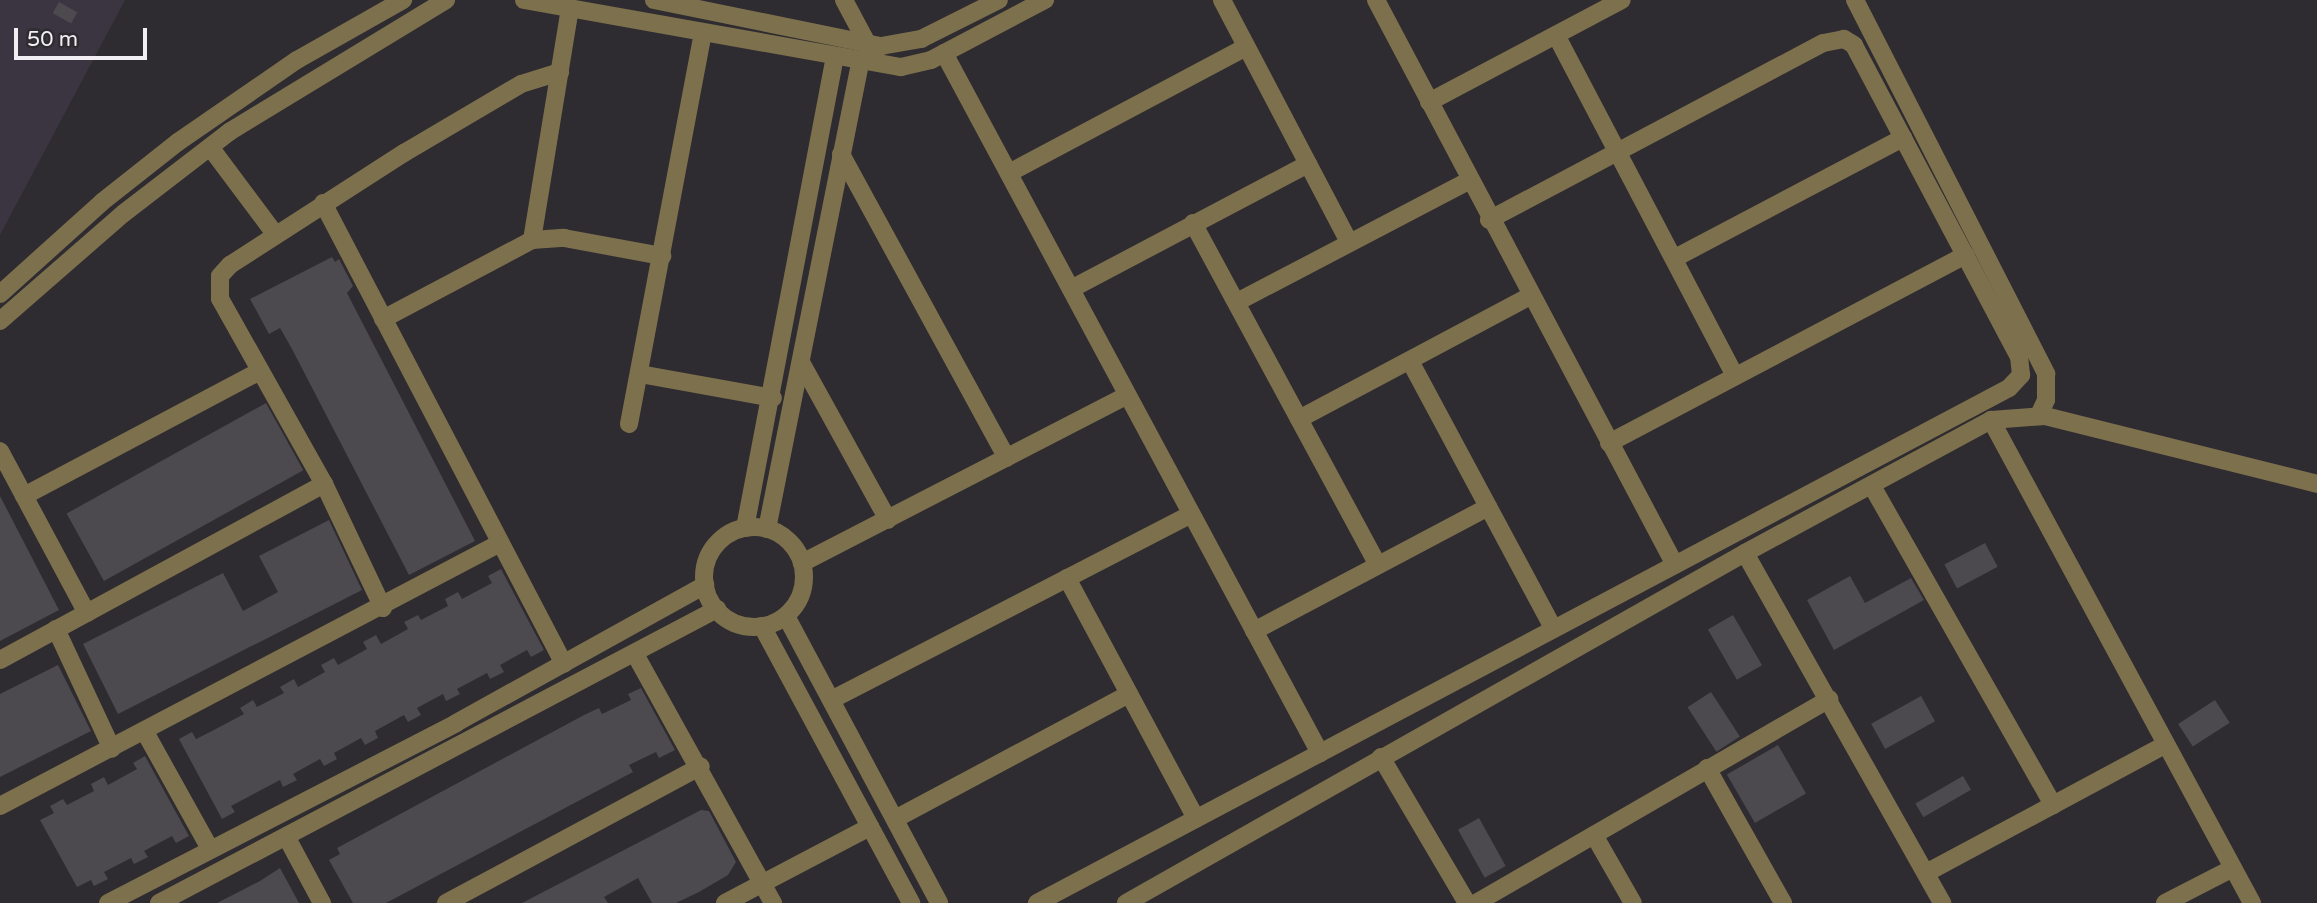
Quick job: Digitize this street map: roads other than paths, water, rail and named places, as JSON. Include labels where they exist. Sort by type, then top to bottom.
[{"type":"street","points":[[0,294],[66,233],[218,113],[403,0]]},
{"type":"street","points":[[0,321],[79,250],[210,147],[372,41],[446,0]]},
{"type":"street","points":[[524,0],[860,62],[901,67],[944,53],[1045,0]]},
{"type":"street","points":[[654,0],[869,45],[921,39],[995,1]]},
{"type":"street","points":[[844,0],[869,45]]},
{"type":"street","points":[[1222,0],[1349,242]]},
{"type":"street","points":[[1376,0],[1468,181],[1675,565]]},
{"type":"street","points":[[1429,103],[1622,0]]},
{"type":"street","points":[[1855,0],[2046,374],[2046,400],[2039,415]]},
{"type":"street","points":[[532,240],[570,7]]},
{"type":"street","points":[[362,23],[372,41]]},
{"type":"street","points":[[629,424],[703,34]]},
{"type":"street","points":[[1556,35],[1735,376]]},
{"type":"street","points":[[1037,903],[2016,383],[2021,375],[2018,357],[1854,45],[1833,38],[1489,220]]},
{"type":"street","points":[[1009,173],[1246,47]]},
{"type":"street","points":[[944,53],[1320,753]]},
{"type":"street","points":[[745,528],[773,398],[835,57]]},
{"type":"street","points":[[767,529],[802,364],[860,62]]},
{"type":"street","points":[[383,608],[324,484],[220,299],[217,283],[224,269],[323,203],[503,94],[560,72]]},
{"type":"street","points":[[1675,258],[1903,138]]},
{"type":"street","points":[[210,147],[275,234]]},
{"type":"street","points":[[841,154],[1007,458]]},
{"type":"street","points":[[1071,289],[1308,164]]},
{"type":"street","points":[[1237,302],[1468,181]]},
{"type":"street","points":[[323,203],[564,664]]},
{"type":"street","points":[[1193,223],[1378,565]]},
{"type":"street","points":[[66,233],[79,250]]},
{"type":"street","points":[[383,319],[532,240],[564,238],[662,256]]},
{"type":"street","points":[[1609,443],[1965,255]]},
{"type":"street","points":[[1299,419],[1530,296]]},
{"type":"street","points":[[1410,361],[1554,629]]},
{"type":"street","points":[[802,364],[888,520]]},
{"type":"street","points":[[24,496],[260,370]]},
{"type":"street","points":[[640,374],[773,398]]},
{"type":"street","points":[[802,563],[1127,395]]},
{"type":"street","points":[[1126,903],[1745,553],[1991,420],[2039,415],[2317,484]]},
{"type":"street","points":[[1991,420],[2252,903]]},
{"type":"street","points":[[0,451],[87,613]]},
{"type":"street","points":[[0,660],[324,484]]},
{"type":"street","points":[[1872,486],[2053,805]]},
{"type":"street","points":[[1254,631],[1488,507]]},
{"type":"street","points":[[833,699],[1191,514]]},
{"type":"street","points":[[745,528],[767,529],[793,545],[802,563],[800,597],[786,616],[762,626],[733,622],[717,609],[705,584],[707,563],[717,544],[745,528]]},
{"type":"street","points":[[0,806],[383,608],[500,543]]},
{"type":"street","points":[[1745,553],[1942,903]]},
{"type":"street","points":[[1067,578],[1196,819]]},
{"type":"street","points":[[108,903],[456,723],[705,584]]},
{"type":"street","points":[[167,901],[717,609]]},
{"type":"street","points":[[786,616],[833,699],[939,903]]},
{"type":"street","points":[[762,626],[911,903]]},
{"type":"street","points":[[56,629],[112,749]]},
{"type":"street","points":[[635,654],[701,766],[773,903]]},
{"type":"street","points":[[895,819],[1129,694]]},
{"type":"street","points":[[1476,903],[1829,699]]},
{"type":"street","points":[[456,723],[466,741]]},
{"type":"street","points":[[145,732],[210,849]]},
{"type":"street","points":[[1926,873],[2165,745]]},
{"type":"street","points":[[1381,757],[1467,903]]},
{"type":"street","points":[[446,903],[469,898],[701,766]]},
{"type":"street","points":[[1707,768],[1783,903]]},
{"type":"street","points":[[725,903],[870,827]]},
{"type":"street","points":[[1594,835],[1633,903]]},
{"type":"street","points":[[287,838],[322,903]]},
{"type":"street","points":[[2165,903],[2234,868]]}]
